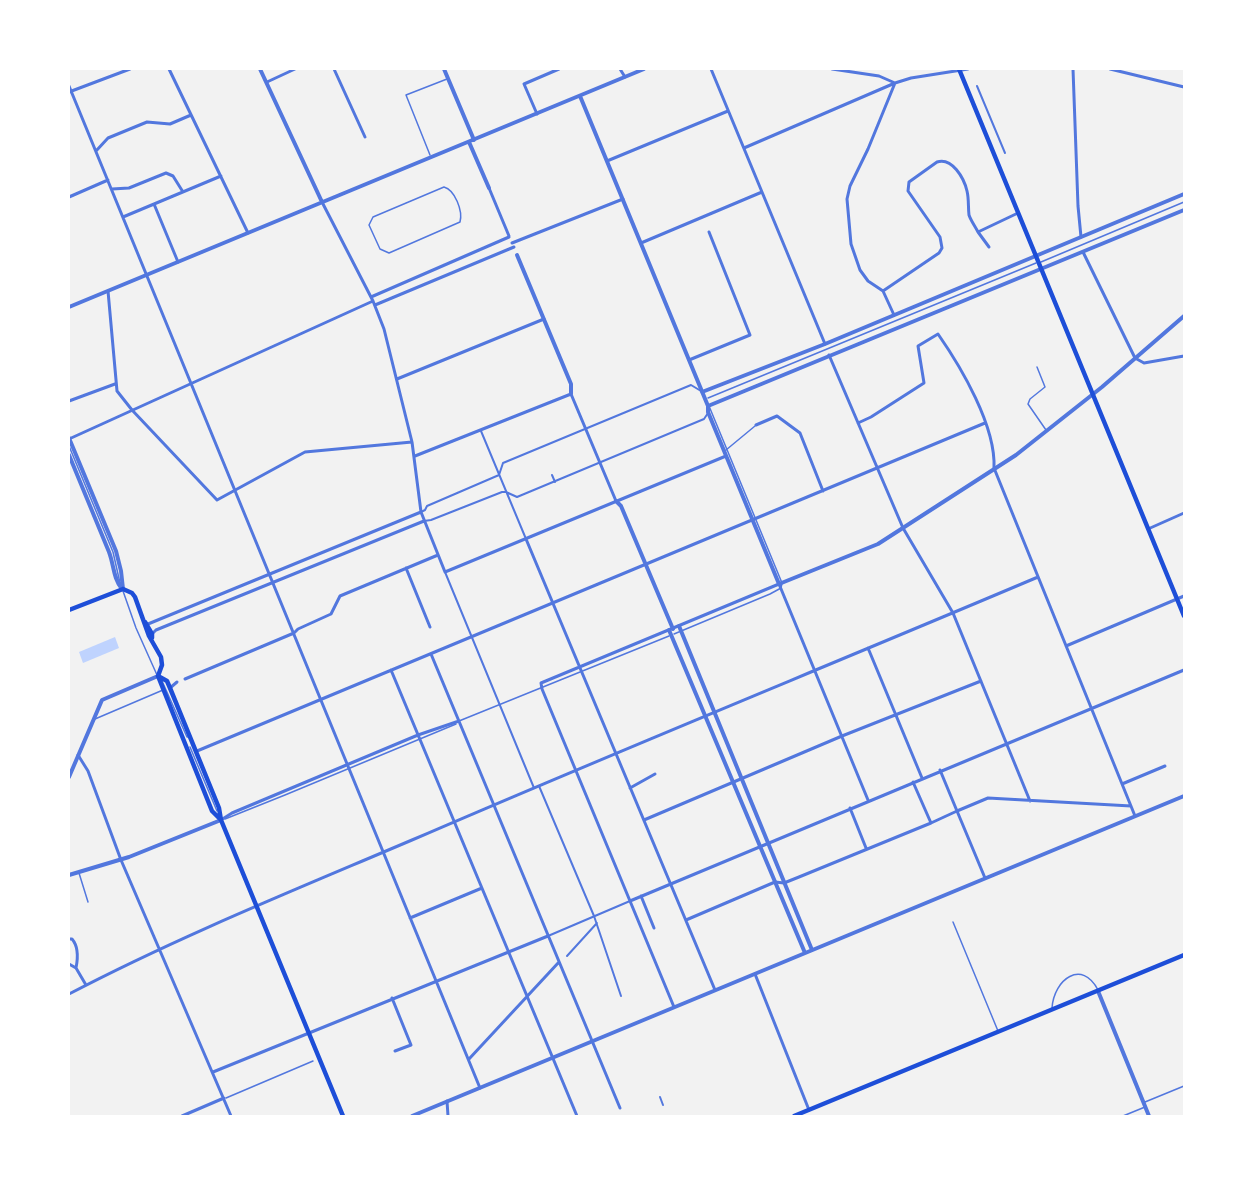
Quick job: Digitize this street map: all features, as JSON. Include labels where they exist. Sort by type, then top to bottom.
[{"type":"main road","points":[[960,70],[1184,616]]},
{"type":"main road","points":[[69,610],[123,589],[134,595],[146,623],[144,625],[152,636],[162,664],[158,676],[167,681],[167,689],[187,747],[212,811],[220,820]]},
{"type":"main road","points":[[167,689],[190,737],[219,808],[220,820],[344,1116]]},
{"type":"main road","points":[[794,1116],[1184,955]]},
{"type":"street","points":[[70,91],[130,69]]},
{"type":"street","points":[[169,69],[248,233]]},
{"type":"street","points":[[260,69],[322,202],[373,301],[384,329],[415,456],[421,512],[534,788]]},
{"type":"street","points":[[266,82],[295,69]]},
{"type":"street","points":[[334,69],[365,137]]},
{"type":"street","points":[[444,69],[489,188],[571,384],[571,394],[646,565],[705,716],[805,952]]},
{"type":"street","points":[[537,114],[524,84],[559,69]]},
{"type":"street","points":[[620,69],[625,77]]},
{"type":"street","points":[[69,308],[644,69]]},
{"type":"street","points":[[711,69],[825,344]]},
{"type":"street","points":[[832,69],[879,76],[895,83]]},
{"type":"street","points":[[744,148],[895,83],[968,69]]},
{"type":"street","points":[[1073,69],[1081,237]]},
{"type":"street","points":[[1110,69],[1184,87]]},
{"type":"street","points":[[894,315],[883,291],[868,281],[860,270],[851,244],[847,199],[850,186],[895,83]]},
{"type":"street","points":[[69,86],[480,1088]]},
{"type":"street","points":[[977,86],[1005,153]]},
{"type":"street","points":[[580,96],[706,399],[708,412],[868,800]]},
{"type":"street","points":[[607,161],[728,111]]},
{"type":"street","points":[[96,151],[108,138],[147,122],[170,124],[191,115]]},
{"type":"street","points":[[883,291],[939,253],[942,248],[940,237],[908,191],[909,182],[937,162],[942,160],[950,163],[958,172],[967,189],[969,216],[989,247]]},
{"type":"street","points":[[112,189],[129,188],[166,173],[173,176],[183,192]]},
{"type":"street","points":[[123,217],[221,176]]},
{"type":"street","points":[[69,197],[108,180]]},
{"type":"street","points":[[641,243],[762,192]]},
{"type":"street","points":[[702,392],[825,344],[1184,194]]},
{"type":"street","points":[[373,301],[623,199]]},
{"type":"street","points":[[154,204],[178,262]]},
{"type":"street","points":[[708,406],[1184,210]]},
{"type":"street","points":[[978,232],[1018,213]]},
{"type":"street","points":[[702,217],[704,222]]},
{"type":"street","points":[[689,360],[750,335],[709,232]]},
{"type":"street","points":[[123,589],[116,551],[69,438],[192,384],[509,237]]},
{"type":"street","points":[[1083,251],[1135,358],[1144,363],[1184,356]]},
{"type":"street","points":[[108,291],[117,391],[217,500],[305,453],[412,442]]},
{"type":"street","points":[[674,1007],[628,902],[541,683],[581,670],[878,544],[1016,454],[1092,394],[1184,316]]},
{"type":"street","points":[[397,379],[544,319]]},
{"type":"street","points":[[858,423],[872,417],[924,383],[918,346],[938,334],[970,385],[985,423],[994,468],[1135,816]]},
{"type":"street","points":[[830,355],[903,528],[953,613],[1030,801]]},
{"type":"street","points":[[69,401],[115,384]]},
{"type":"street","points":[[146,623],[421,512],[427,506],[499,475],[503,464],[586,428],[690,385],[702,392]]},
{"type":"street","points":[[415,456],[571,394]]},
{"type":"street","points":[[152,636],[156,630],[424,521],[506,492],[517,497],[600,464],[704,419],[708,412]]},
{"type":"street","points":[[756,425],[777,416],[800,433],[823,491]]},
{"type":"street","points":[[196,752],[985,423]]},
{"type":"street","points":[[481,431],[715,990]]},
{"type":"street","points":[[541,447],[543,454]]},
{"type":"street","points":[[445,572],[535,536],[726,452]]},
{"type":"street","points":[[69,455],[109,552],[114,566],[115,581],[123,589]]},
{"type":"street","points":[[552,475],[555,482]]},
{"type":"street","points":[[1148,529],[1184,513]]},
{"type":"street","points":[[185,679],[294,633],[331,614],[340,596],[438,555]]},
{"type":"street","points":[[406,568],[430,627]]},
{"type":"street","points":[[69,994],[159,948],[256,906],[539,785],[1038,578]]},
{"type":"street","points":[[1066,646],[1184,596]]},
{"type":"street","points":[[680,629],[812,950]]},
{"type":"street","points":[[868,648],[922,778]]},
{"type":"street","points":[[430,654],[620,1108]]},
{"type":"street","points":[[391,670],[577,1116]]},
{"type":"street","points":[[213,1072],[548,936],[759,845],[1184,670]]},
{"type":"street","points":[[69,777],[102,700],[158,676]]},
{"type":"street","points":[[644,820],[842,736],[981,681]]},
{"type":"street","points":[[167,689],[177,682]]},
{"type":"street","points":[[69,875],[121,860],[349,767],[418,735],[459,721]]},
{"type":"street","points":[[78,755],[88,771],[121,860],[231,1116]]},
{"type":"street","points":[[1122,784],[1165,766]]},
{"type":"street","points":[[940,770],[985,878]]},
{"type":"street","points":[[630,788],[655,774]]},
{"type":"street","points":[[913,782],[931,823]]},
{"type":"street","points":[[539,785],[597,923],[621,996]]},
{"type":"street","points":[[412,1116],[1184,796]]},
{"type":"street","points":[[686,920],[775,882],[784,883],[988,798],[1131,806]]},
{"type":"street","points":[[850,808],[866,849]]},
{"type":"street","points":[[410,918],[482,888]]},
{"type":"street","points":[[641,896],[654,928]]},
{"type":"street","points":[[567,956],[597,923]]},
{"type":"street","points":[[69,939],[75,942],[78,956],[76,968]]},
{"type":"street","points":[[469,1059],[559,962]]},
{"type":"street","points":[[69,964],[76,968],[86,985]]},
{"type":"street","points":[[755,974],[809,1110]]},
{"type":"street","points":[[1098,991],[1149,1116]]},
{"type":"street","points":[[392,998],[411,1045],[395,1051]]},
{"type":"street","points":[[660,1097],[663,1105]]},
{"type":"street","points":[[182,1116],[224,1098]]},
{"type":"street","points":[[447,1101],[447,1116]]},
{"type":"lane","points":[[431,157],[406,95],[448,78]]},
{"type":"lane","points":[[440,188],[448,188],[451,191],[461,213],[461,218],[456,225],[389,253],[383,252],[375,241],[369,225],[373,217],[440,188]]},
{"type":"lane","points":[[706,399],[1184,202]]},
{"type":"lane","points":[[1037,367],[1045,387],[1030,399],[1028,404],[1047,430]]},
{"type":"lane","points":[[708,406],[712,411],[726,452],[756,425]]},
{"type":"lane","points":[[69,446],[113,552],[136,628],[158,676]]},
{"type":"lane","points":[[680,629],[776,591],[781,585]]},
{"type":"lane","points":[[94,719],[167,689]]},
{"type":"lane","points":[[349,767],[420,740],[499,704],[542,689]]},
{"type":"lane","points":[[79,872],[88,902]]},
{"type":"lane","points":[[953,922],[998,1032]]},
{"type":"lane","points":[[1052,1010],[1056,988],[1066,978],[1082,975],[1090,979],[1098,991]]},
{"type":"lane","points":[[224,1098],[314,1061]]},
{"type":"lane","points":[[1123,1116],[1184,1086]]},
{"type":"water","points":[[115,637],[119,648],[83,663],[79,652]]}]
